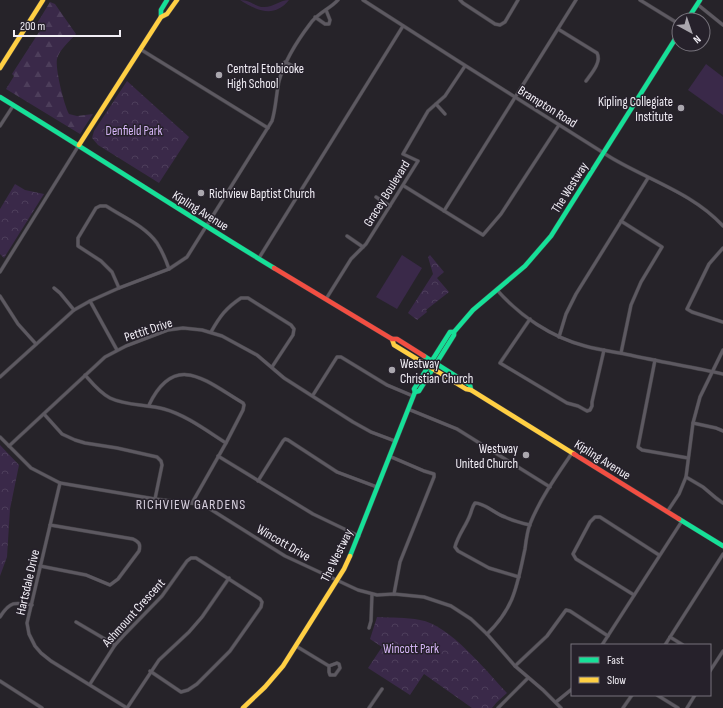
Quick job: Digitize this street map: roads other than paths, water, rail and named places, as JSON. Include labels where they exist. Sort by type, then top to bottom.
[{"type":"main road","points":[[0,68],[43,0]]},
{"type":"main road","points":[[161,17],[160,10],[167,0]]},
{"type":"main road","points":[[79,145],[161,17],[167,14],[177,0]]},
{"type":"main road","points":[[692,12],[699,2]]},
{"type":"main road","name":"The Westway","points":[[414,394],[419,391],[454,335],[454,332],[468,314],[525,266],[546,241],[562,219],[671,46]]},
{"type":"main road","name":"Kipling Avenue","points":[[0,97],[79,145],[206,226],[392,339],[397,339],[431,360],[470,385],[471,390]]},
{"type":"main road","name":"The Westway","points":[[243,708],[256,697],[274,677],[296,646],[337,580],[359,536],[414,394],[414,389],[450,332],[454,332]]},
{"type":"main road","name":"Kipling Avenue","points":[[392,339],[394,345],[466,389],[471,390],[723,546]]},
{"type":"street","points":[[0,371],[2,376],[74,310],[119,288],[169,269],[187,256],[268,128],[275,113],[279,81],[285,62],[315,17],[338,0]]},
{"type":"street","name":"Brampton Road","points":[[363,0],[559,125],[648,178],[685,196],[701,206],[723,226]]},
{"type":"street","points":[[460,0],[500,26],[505,22],[518,0]]},
{"type":"street","points":[[444,211],[576,0]]},
{"type":"street","points":[[640,0],[671,19]]},
{"type":"street","points":[[699,2],[723,25]]},
{"type":"street","points":[[315,17],[325,24],[329,24],[330,20],[326,10]]},
{"type":"street","points":[[260,258],[403,26]]},
{"type":"street","points":[[558,29],[597,53],[599,57],[598,61],[586,81]]},
{"type":"street","points":[[140,49],[268,128]]},
{"type":"street","points":[[285,62],[299,69]]},
{"type":"street","name":"Gracey Boulevard","points":[[326,299],[351,259],[363,247],[404,186],[418,161],[402,154],[428,112],[445,96],[465,66]]},
{"type":"street","points":[[436,104],[445,114]]},
{"type":"street","points":[[0,126],[13,106]]},
{"type":"street","points":[[404,186],[483,235],[502,214],[559,125]]},
{"type":"street","points":[[0,272],[79,145]]},
{"type":"street","points":[[559,337],[571,304],[648,178]]},
{"type":"street","points":[[376,197],[390,206]]},
{"type":"street","points":[[119,288],[112,272],[101,261],[78,246],[78,238],[96,208],[100,206],[106,206],[138,226],[150,236],[163,254],[169,269]]},
{"type":"street","points":[[621,221],[662,247],[641,282],[631,305],[621,353]]},
{"type":"street","points":[[347,236],[363,247]]},
{"type":"street","points":[[723,248],[709,264],[687,309],[723,322]]},
{"type":"street","points":[[54,288],[74,310]]},
{"type":"street","points":[[497,290],[514,309],[559,337],[584,346],[723,374]]},
{"type":"street","points":[[0,296],[18,324],[36,344]]},
{"type":"street","points":[[211,332],[225,310],[241,298],[248,298],[291,325],[294,329],[293,335],[272,367]]},
{"type":"street","points":[[90,301],[117,350]]},
{"type":"street","points":[[530,319],[500,363],[567,403],[578,406],[586,411],[590,410],[592,406],[604,350]]},
{"type":"street","name":"Pettit Drive","points":[[9,446],[105,357],[117,350],[168,330],[183,328],[202,330],[222,336],[247,350],[272,367],[284,378],[313,395],[353,422],[371,432],[395,441]]},
{"type":"street","points":[[667,512],[679,494],[686,477],[693,424],[700,397],[723,350]]},
{"type":"street","points":[[313,395],[337,357],[341,357],[387,385],[414,394]]},
{"type":"street","points":[[655,360],[638,447],[642,450],[688,458]]},
{"type":"street","points":[[149,405],[156,392],[164,383],[180,374],[192,374],[244,405],[243,410],[226,443],[192,503]]},
{"type":"street","points":[[85,375],[100,391],[110,398],[122,402],[149,405],[165,409],[181,416],[226,443]]},
{"type":"street","points":[[408,409],[457,429],[550,487]]},
{"type":"street","points":[[44,414],[62,434],[74,440],[157,457],[161,460],[162,465],[155,498]]},
{"type":"street","points":[[693,424],[716,428],[723,431]]},
{"type":"street","name":"Wincott Drive","points":[[0,437],[31,468],[60,483],[198,504],[207,507],[285,556],[337,580],[372,594],[394,594],[424,597],[451,606],[471,619],[487,634],[515,666],[556,702],[560,708]]},
{"type":"street","points":[[258,481],[285,439],[336,472],[377,487]]},
{"type":"street","points":[[487,634],[502,617],[509,606],[515,593],[530,525],[550,487],[572,453]]},
{"type":"street","points":[[218,456],[313,514],[359,536]]},
{"type":"street","points":[[390,456],[434,474],[400,562],[394,594]]},
{"type":"street","points":[[686,477],[703,487],[723,503]]},
{"type":"street","name":"Hartsdale Drive","points":[[60,483],[27,623],[29,634],[35,646],[51,661],[127,708]]},
{"type":"street","points":[[519,577],[490,568],[458,551],[455,547],[456,542],[471,514],[472,507],[475,503],[481,503],[493,512],[505,518],[530,525]]},
{"type":"street","points":[[634,595],[573,556],[590,522],[595,517],[600,517],[659,555]]},
{"type":"street","points":[[603,644],[682,521]]},
{"type":"street","points":[[40,566],[86,575],[110,585],[118,579],[139,551],[140,546],[138,542],[133,539],[50,525]]},
{"type":"street","points":[[666,644],[723,554]]},
{"type":"street","name":"Ashmount Crescent","points":[[90,684],[115,645],[162,596],[187,561],[191,558],[196,558],[260,598],[262,602],[261,607],[252,621],[230,651],[197,684],[188,690],[181,692],[150,672]]},
{"type":"street","points":[[127,708],[159,660],[189,632],[202,617],[229,578]]},
{"type":"street","points":[[369,628],[371,621],[372,594]]},
{"type":"street","points":[[0,617],[6,607],[12,604],[21,603],[32,605]]},
{"type":"street","points":[[515,666],[547,636],[566,610],[570,610],[608,636]]},
{"type":"street","points":[[76,622],[115,645]]},
{"type":"street","points":[[670,637],[681,644]]},
{"type":"street","points":[[296,646],[330,666]]},
{"type":"street","points":[[711,670],[722,654]]},
{"type":"street","points":[[711,662],[714,665]]},
{"type":"street","points":[[337,663],[339,664],[340,668],[336,674],[332,676],[329,672],[330,666],[337,663]]},
{"type":"street","points":[[498,708],[528,678]]},
{"type":"street","points":[[0,681],[42,708]]},
{"type":"street","points":[[369,708],[382,689]]},
{"type":"street","points":[[556,702],[571,690]]},
{"type":"street","points":[[623,708],[631,696]]},
{"type":"street","points":[[659,696],[678,708]]},
{"type":"street","points":[[687,708],[694,696]]},
{"type":"place","name":"Central Etobicoke High School","points":[[219,75]]},
{"type":"place","name":"Kipling Collegiate Institute","points":[[681,108]]},
{"type":"place","name":"Richview Baptist Church","points":[[201,193]]},
{"type":"place","name":"Westway Christian Church","points":[[392,370]]},
{"type":"place","name":"Westway United Church","points":[[526,455]]},
{"type":"district","name":"RICHVIEW GARDENS","points":[[191,504]]},
{"type":"park label","name":"Denfield Park","points":[[134,130]]},
{"type":"park label","name":"Wincott Park","points":[[411,648]]}]
